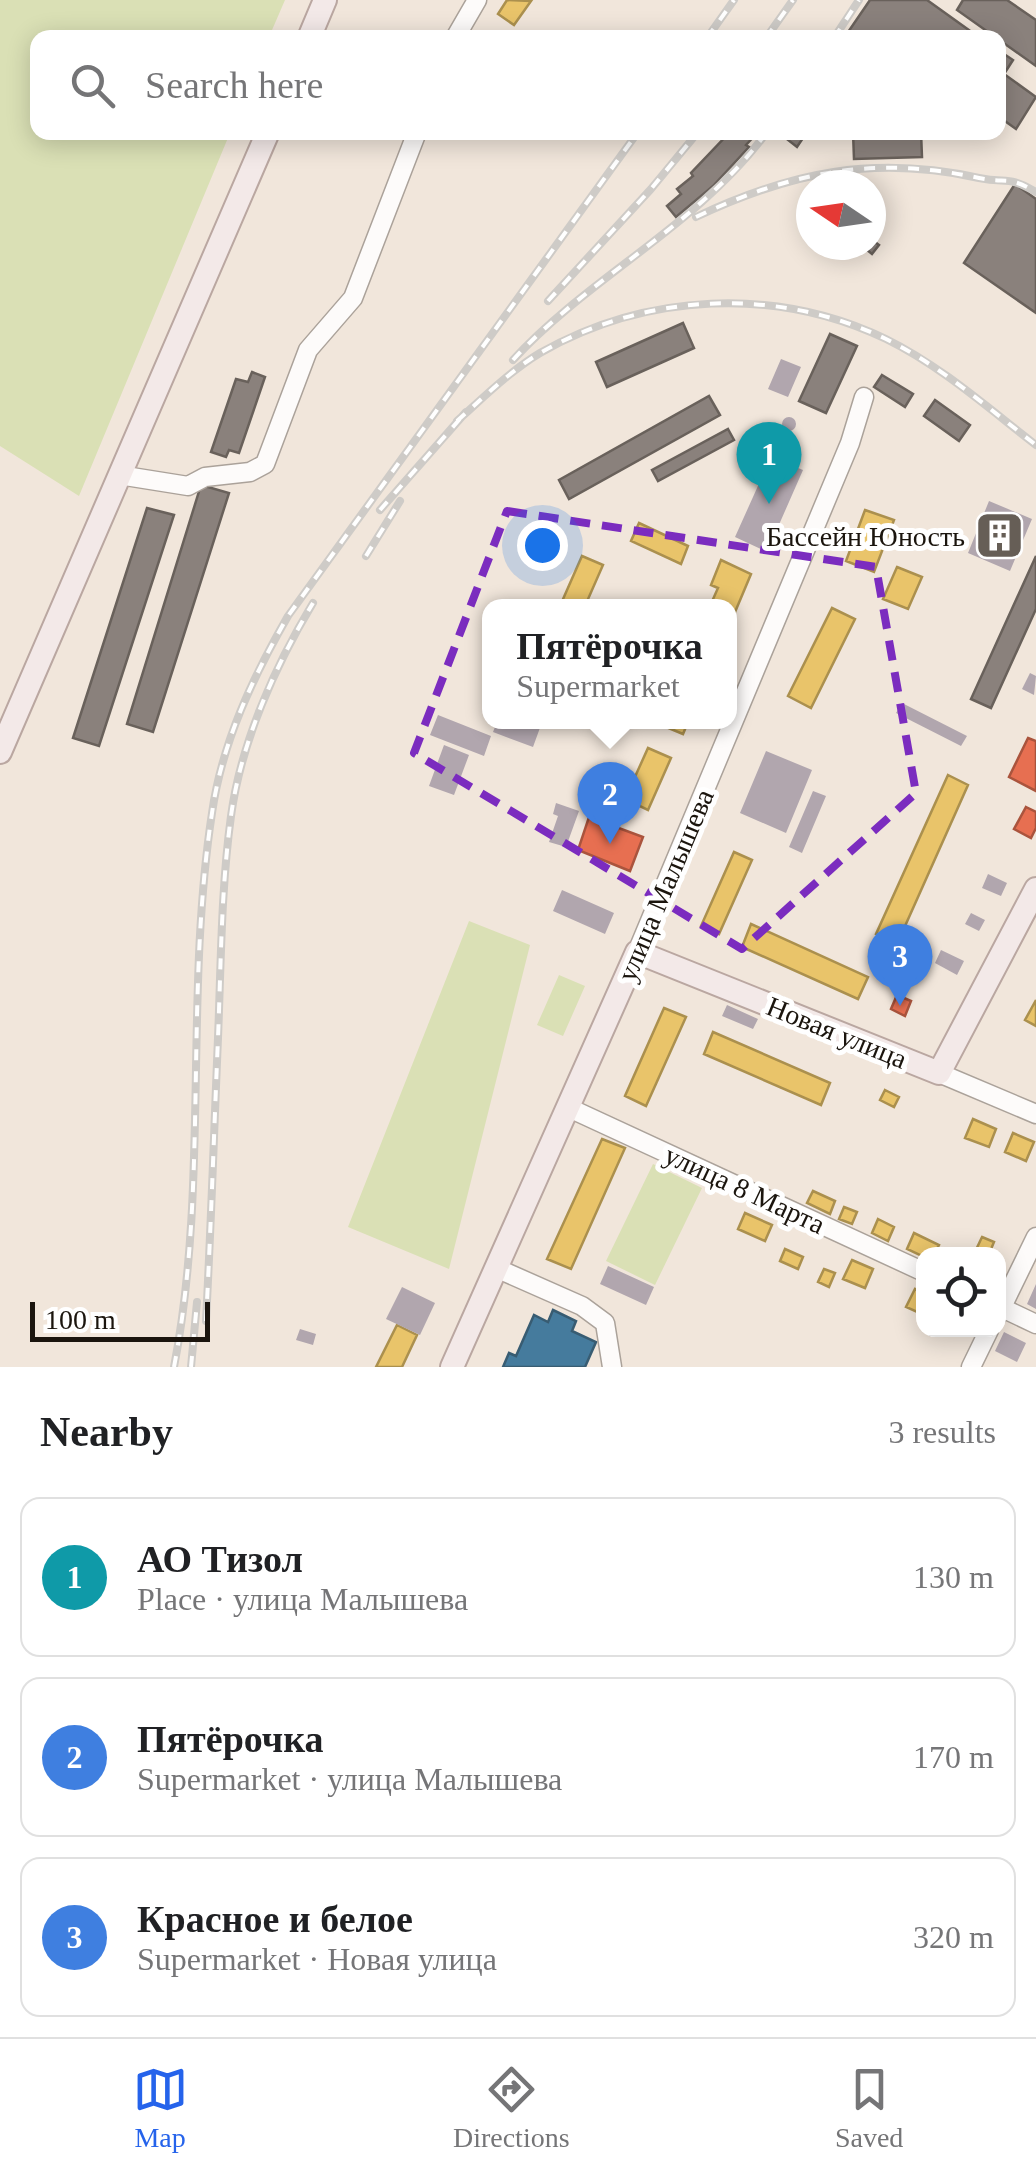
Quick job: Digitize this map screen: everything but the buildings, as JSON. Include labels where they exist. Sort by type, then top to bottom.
[{"type":"main road","points":[[312,30],[325,0]]},
{"type":"main road","points":[[0,752],[265,140]]},
{"type":"main road","points":[[939,1073],[1036,889]]},
{"type":"main road","name":"Новая улица","points":[[637,952],[939,1073]]},
{"type":"main road","name":"улица Малышева","points":[[452,1367],[637,952]]},
{"type":"street","points":[[460,30],[472,2]]},
{"type":"street","points":[[119,475],[188,486],[205,477],[250,472],[265,464],[308,350],[353,298],[414,140]]},
{"type":"street","name":"улица Малышева","points":[[737,714],[850,443],[864,397]]},
{"type":"street","name":"улица Малышева","points":[[637,952],[731,729]]},
{"type":"street","name":"Новая улица","points":[[939,1073],[1036,1114]]},
{"type":"street","name":"улица 8 Марта","points":[[566,1107],[916,1268]]},
{"type":"street","points":[[1006,1298],[1036,1237]]},
{"type":"street","points":[[496,1268],[582,1306],[605,1323],[612,1367]]},
{"type":"street","points":[[1006,1312],[1036,1324]]},
{"type":"street","points":[[971,1367],[986,1337]]},
{"type":"highlighted area","points":[[507,511],[876,567],[916,793],[742,949],[414,753]]},
{"type":"green space","points":[[0,0],[285,0],[272,30],[30,30],[30,140],[227,140],[79,496],[0,446]]},
{"type":"green space","points":[[469,921],[530,945],[449,1269],[348,1227]]},
{"type":"green space","points":[[559,975],[585,986],[563,1036],[537,1025]]},
{"type":"green space","points":[[653,1164],[702,1188],[655,1285],[606,1261]]},
{"type":"railway","points":[[713,30],[734,0]]},
{"type":"railway","points":[[772,30],[793,0]]},
{"type":"railway","points":[[839,30],[859,0]]},
{"type":"railway","points":[[174,1367],[191,1229],[204,882],[212,813],[231,736],[251,686],[288,616],[632,140]]},
{"type":"railway","points":[[548,301],[691,140]]},
{"type":"railway","points":[[513,360],[576,302],[709,195],[760,140]]},
{"type":"railway","points":[[696,217],[731,201],[800,179],[868,168],[941,171],[1013,182],[1036,192]]},
{"type":"railway","points":[[457,421],[529,360],[581,333],[667,308],[756,304],[800,310],[886,339],[945,375],[1036,445]]},
{"type":"railway","points":[[380,510],[466,412]]},
{"type":"railway","points":[[366,556],[400,501]]},
{"type":"railway","points":[[206,1321],[222,927],[231,816],[251,733],[286,652],[313,603]]},
{"type":"railway","points":[[191,1367],[197,1302]]},
{"type":"place","name":"АО Тизол","points":[[769,504]]},
{"type":"place","name":"Бассейн Юность","points":[[1000,536]]},
{"type":"place","name":"Пятёрочка","points":[[610,844]]},
{"type":"place","name":"Красное и белое","points":[[900,1006]]}]
